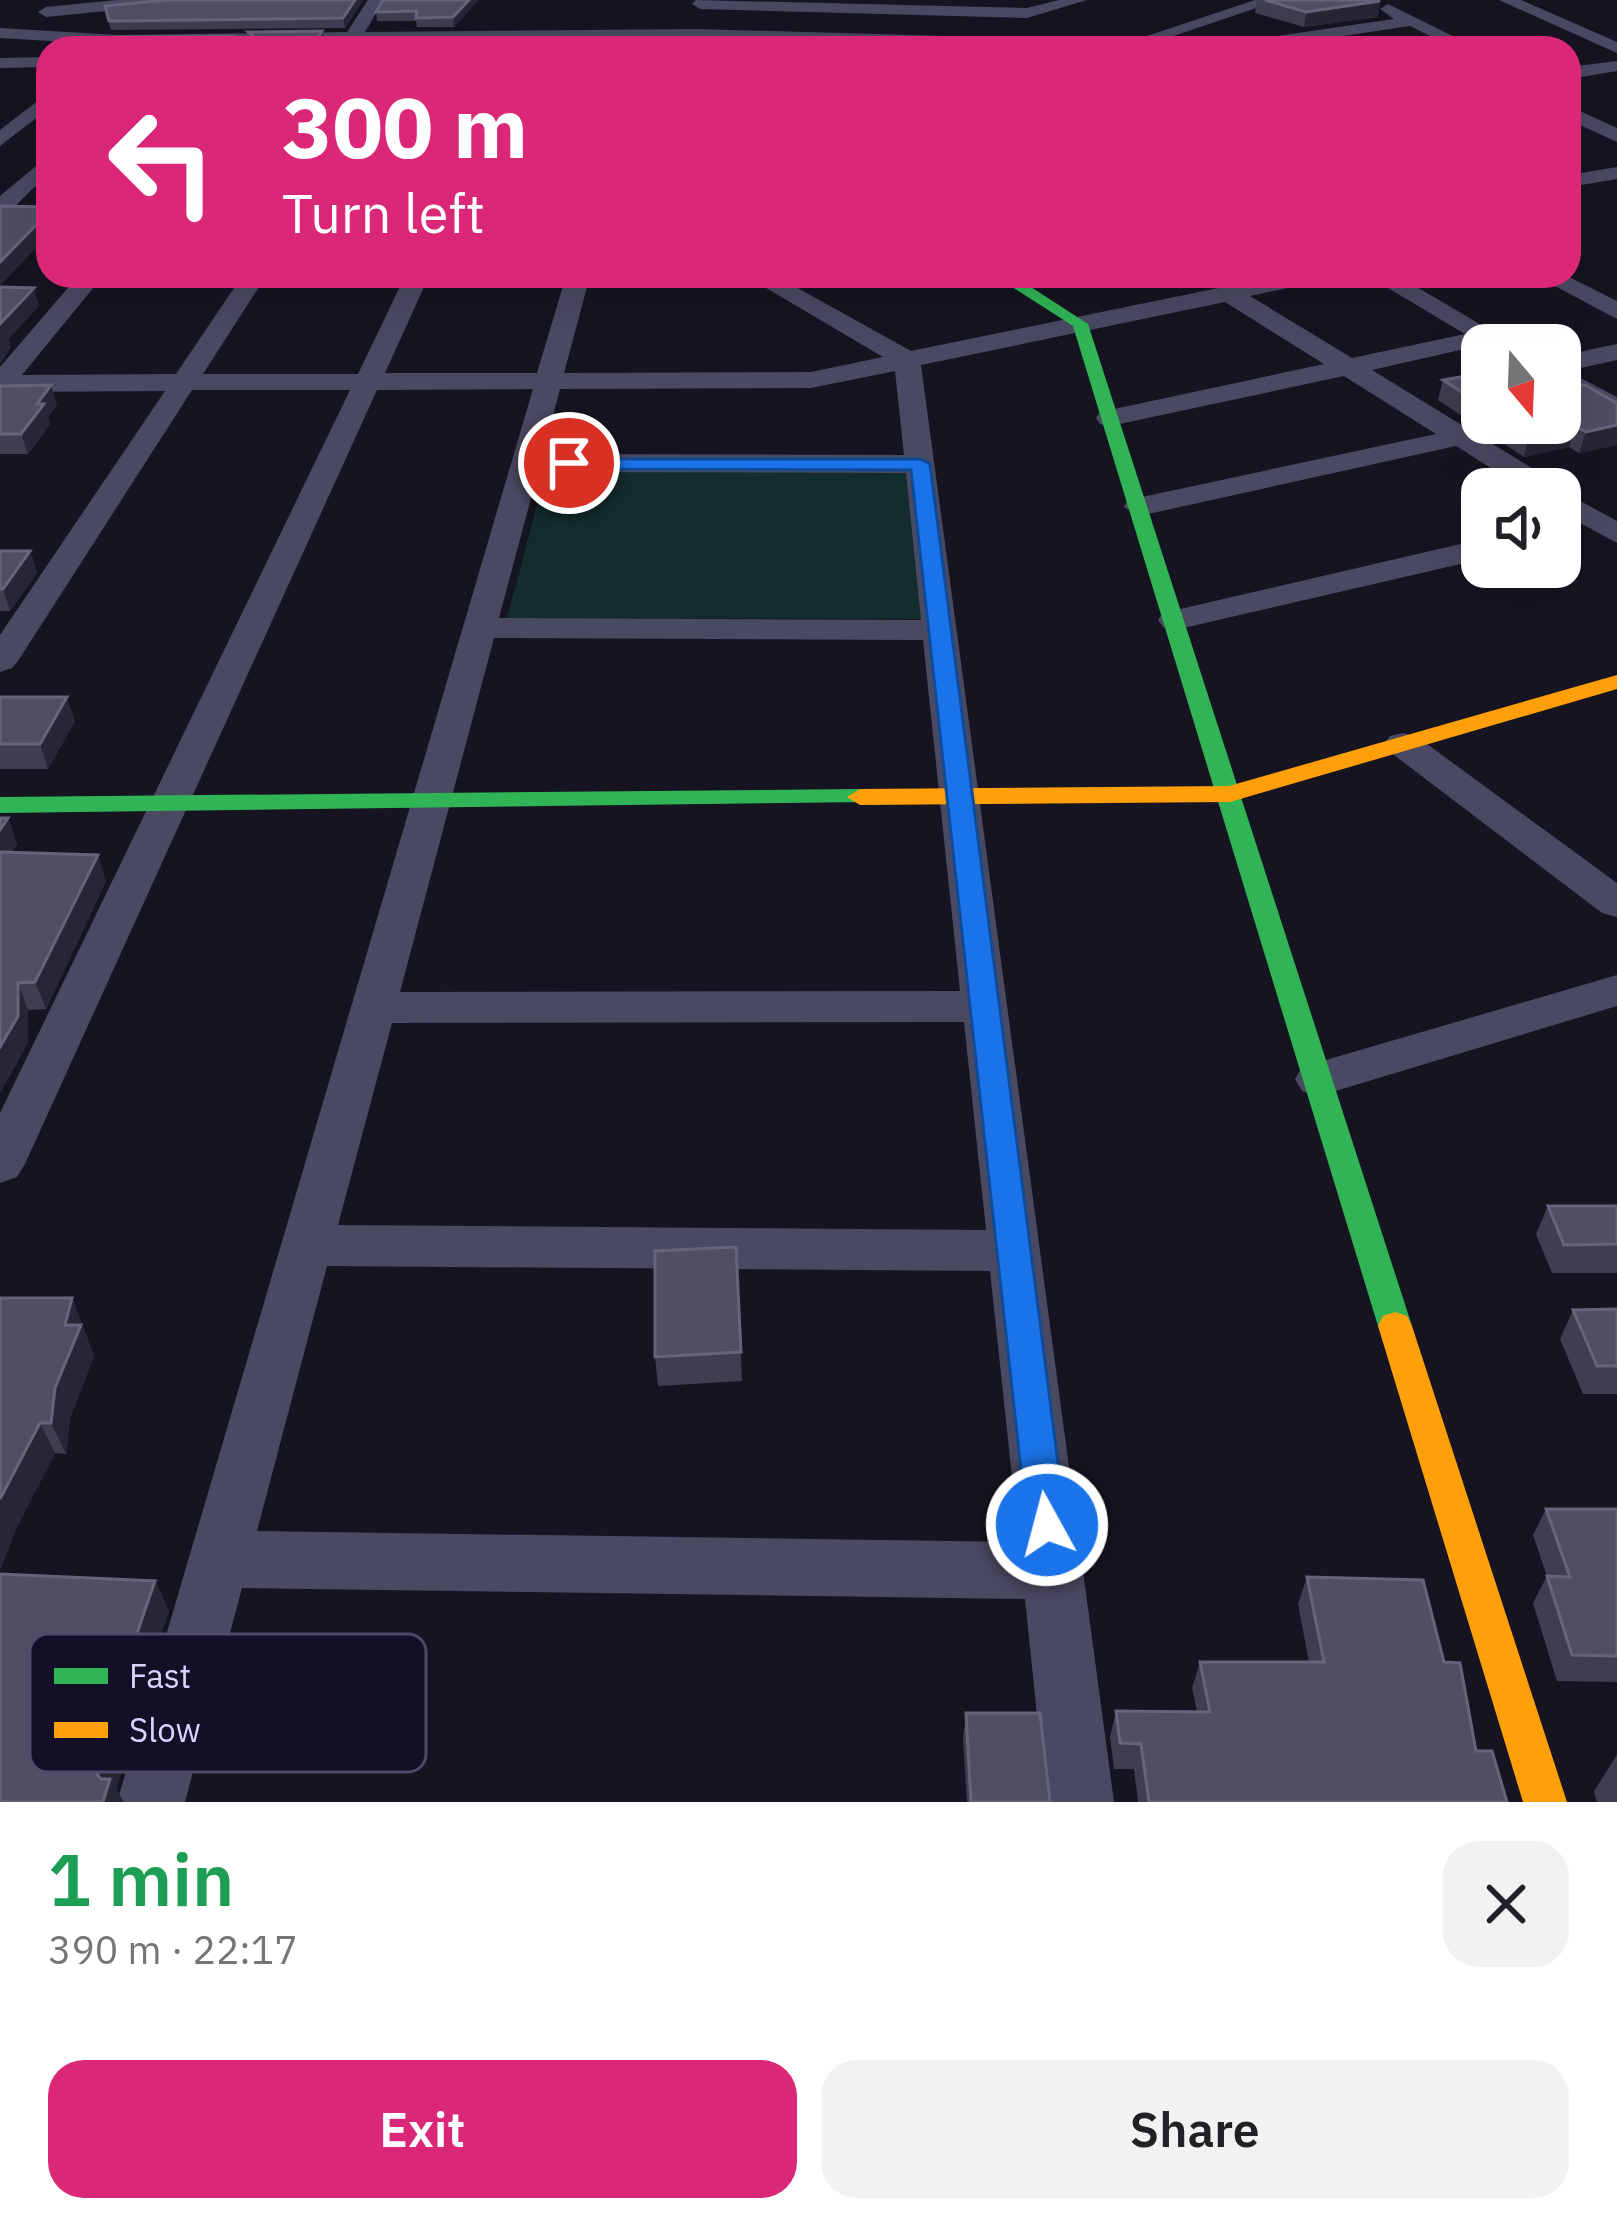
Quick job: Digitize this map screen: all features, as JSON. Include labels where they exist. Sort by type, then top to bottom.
[{"type":"street","points":[[46,12],[166,0]]},
{"type":"street","points":[[123,36],[166,0]]},
{"type":"street","points":[[353,36],[376,0]]},
{"type":"street","points":[[1002,0],[1072,36]]},
{"type":"street","points":[[697,36],[701,2],[1027,13],[1079,0]]},
{"type":"street","points":[[1191,0],[1294,36]]},
{"type":"street","points":[[1157,36],[1272,0]]},
{"type":"street","points":[[1369,0],[1444,36]]},
{"type":"street","points":[[1507,0],[1617,48]]},
{"type":"street","points":[[236,36],[255,13]]},
{"type":"street","points":[[1313,36],[1413,21]]},
{"type":"street","points":[[0,33],[36,37]]},
{"type":"street","points":[[468,34],[617,36]]},
{"type":"street","points":[[0,63],[36,62]]},
{"type":"street","points":[[1581,71],[1617,66]]},
{"type":"street","points":[[0,140],[36,109]]},
{"type":"street","points":[[1581,121],[1617,136]]},
{"type":"street","points":[[0,162],[36,162]]},
{"type":"street","points":[[1581,179],[1617,173]]},
{"type":"street","points":[[0,208],[36,174]]},
{"type":"street","points":[[0,383],[81,288]]},
{"type":"street","points":[[0,661],[246,288]]},
{"type":"street","points":[[0,1164],[411,288]]},
{"type":"street","points":[[198,1634],[575,288]]},
{"type":"street","points":[[779,288],[908,360]]},
{"type":"street","points":[[1022,288],[1080,324],[1545,1802]]},
{"type":"street","points":[[0,383],[811,380],[1249,288]]},
{"type":"street","points":[[1401,288],[1466,324]]},
{"type":"street","points":[[1572,288],[1617,311]]},
{"type":"street","points":[[1228,293],[1511,468]]},
{"type":"street","points":[[1110,418],[1461,347]]},
{"type":"street","points":[[1581,360],[1617,352]]},
{"type":"street","points":[[908,360],[1080,1802]]},
{"type":"street","points":[[1581,389],[1617,409]]},
{"type":"street","points":[[1139,506],[1460,437]]},
{"type":"street","points":[[525,463],[920,464]]},
{"type":"street","points":[[1581,512],[1608,528]]},
{"type":"street","points":[[1175,620],[1461,554]]},
{"type":"street","points":[[479,628],[940,631]]},
{"type":"street","points":[[0,805],[1230,794],[1617,682]]},
{"type":"street","points":[[1402,744],[1599,870],[1617,903]]},
{"type":"street","points":[[1319,1079],[1613,1000]]},
{"type":"street","points":[[373,1008],[985,1006]]},
{"type":"street","points":[[306,1245],[1014,1251]]},
{"type":"street","points":[[219,1559],[1052,1571]]},
{"type":"street","points":[[151,1802],[159,1772]]},
{"type":"green space","points":[[546,471],[909,471],[921,619],[507,618]]},
{"type":"building","points":[[166,0],[355,0],[343,18],[109,21],[105,6]]},
{"type":"building","points":[[383,0],[469,0],[453,17],[416,18],[417,11],[376,12]]},
{"type":"building","points":[[1265,0],[1377,0],[1380,1],[1306,12]]},
{"type":"building","points":[[322,31],[319,36],[252,36],[248,32]]},
{"type":"building","points":[[0,206],[36,207],[36,225],[0,262]]},
{"type":"building","points":[[0,287],[34,288],[0,324]]},
{"type":"building","points":[[1461,377],[1461,392],[1443,380]]},
{"type":"building","points":[[51,385],[37,404],[44,404],[21,434],[0,434],[0,386]]},
{"type":"building","points":[[1585,385],[1617,403],[1617,425],[1581,429],[1581,386]]},
{"type":"building","points":[[0,551],[30,551],[3,589],[0,589]]},
{"type":"building","points":[[0,697],[67,697],[40,744],[0,744]]},
{"type":"building","points":[[0,852],[98,855],[35,982],[18,983],[18,1016],[0,1047]]},
{"type":"building","points":[[1548,1206],[1617,1206],[1617,1244],[1564,1245]]},
{"type":"building","points":[[736,1247],[741,1352],[655,1357],[655,1251]]},
{"type":"building","points":[[0,1298],[72,1298],[65,1325],[81,1325],[55,1388],[51,1423],[40,1423],[0,1499]]},
{"type":"building","points":[[1617,1309],[1617,1366],[1597,1366],[1573,1310]]},
{"type":"building","points":[[1546,1509],[1617,1509],[1617,1656],[1572,1655],[1547,1576],[1570,1577]]},
{"type":"building","points":[[0,1574],[155,1581],[137,1634],[30,1634],[30,1772],[96,1772],[101,1779],[110,1779],[103,1802],[0,1802]]},
{"type":"building","points":[[1307,1577],[1423,1580],[1444,1662],[1460,1663],[1476,1751],[1492,1751],[1507,1802],[1149,1802],[1141,1744],[1120,1743],[1116,1711],[1210,1712],[1200,1662],[1324,1662]]},
{"type":"building","points":[[966,1713],[1040,1713],[1050,1802],[971,1802]]},
{"type":"traffic: fast","points":[[1022,288],[1080,324],[1395,1326]]},
{"type":"traffic: fast","points":[[0,805],[860,797]]},
{"type":"traffic: slow","points":[[860,797],[1230,794],[1617,682]]},
{"type":"traffic: slow","points":[[1395,1326],[1545,1802]]},
{"type":"route","points":[[569,463],[920,464],[1047,1525]]}]
